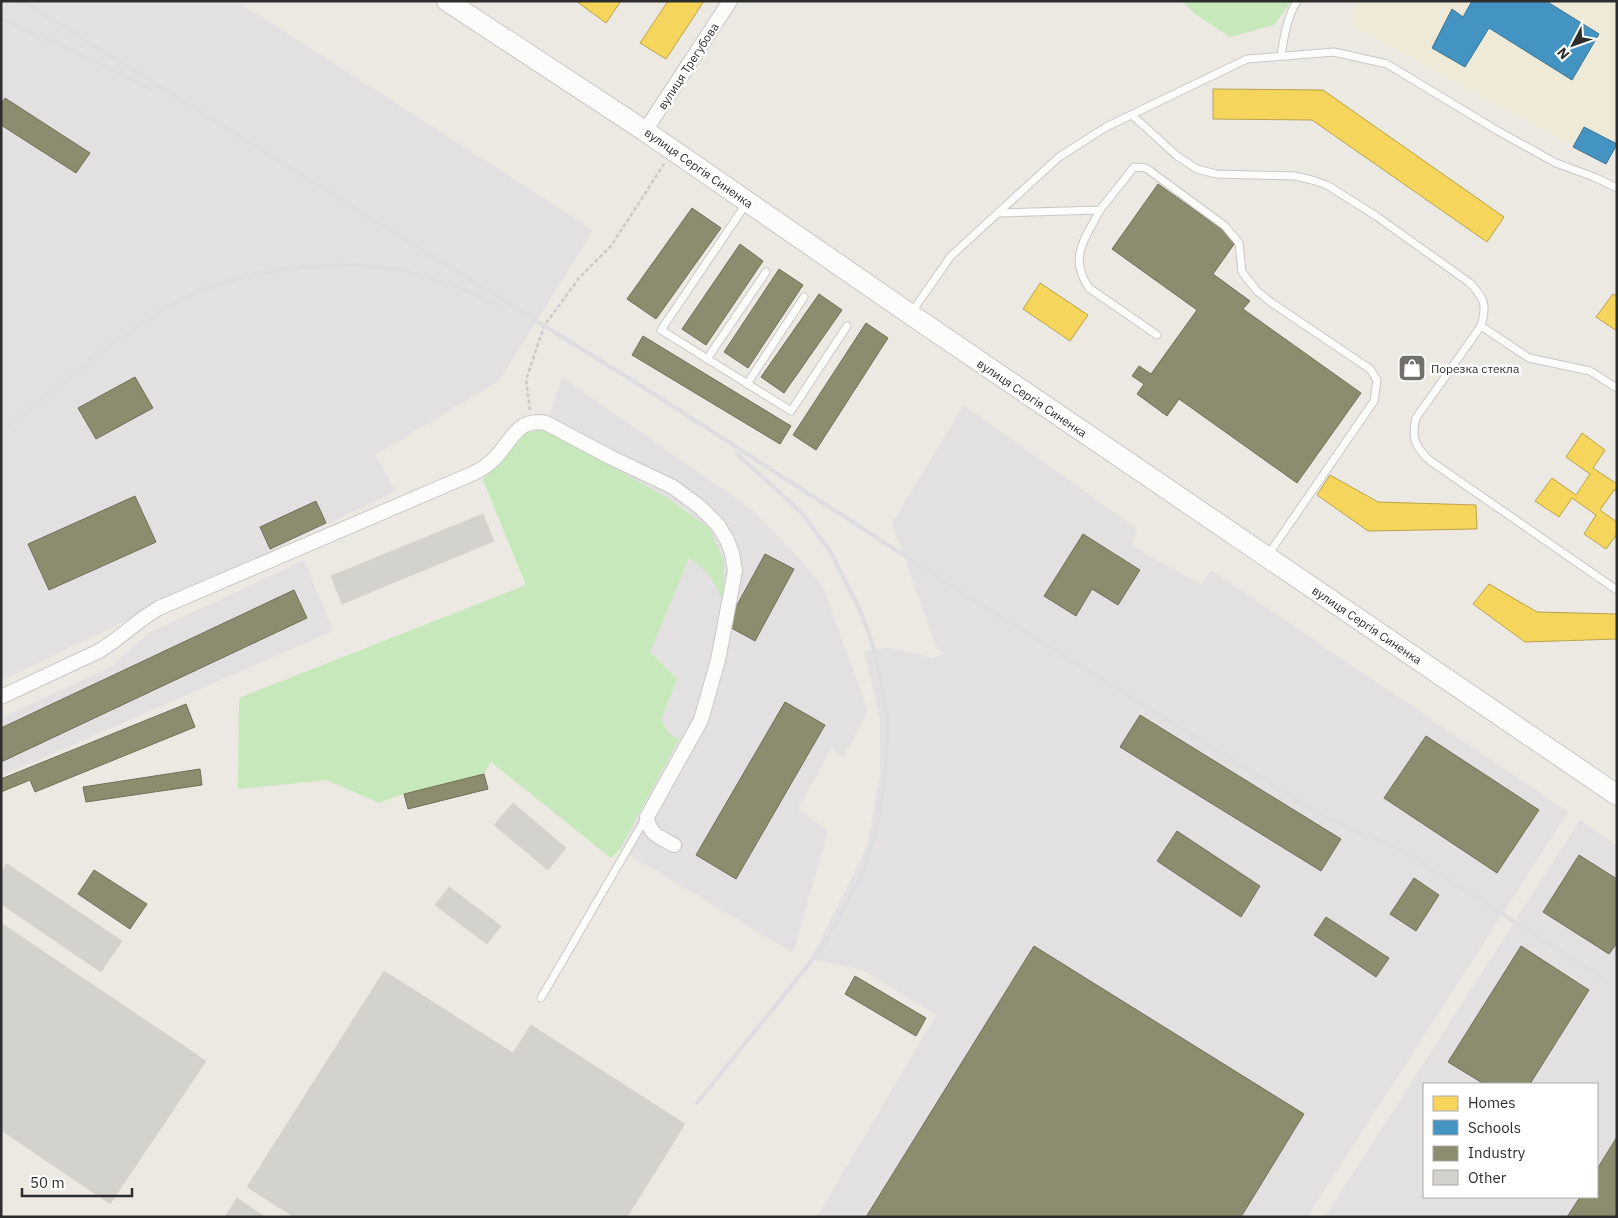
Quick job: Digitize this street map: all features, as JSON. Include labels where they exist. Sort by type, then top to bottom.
[{"type":"street","name":"вулиця Сергія Синенка","points":[[448,1],[645,130],[910,314],[1617,795]]},
{"type":"street","name":"вулиця Трегубова","points":[[645,130],[730,1]]},
{"type":"street","points":[[1,697],[110,645],[142,618],[159,608],[474,473],[485,467],[495,458],[522,425],[531,421],[546,422],[610,457],[673,487],[718,525],[732,553],[735,571],[718,660],[701,720],[647,817],[648,827],[652,832],[674,845]]},
{"type":"lane","points":[[1281,55],[1284,35],[1297,1]]},
{"type":"lane","points":[[910,314],[951,256],[1059,157],[1106,127],[1247,59],[1334,52],[1387,64],[1556,163],[1594,176],[1617,188]]},
{"type":"lane","points":[[1132,115],[1177,156],[1197,169],[1216,174],[1295,176],[1327,185],[1376,216],[1470,283],[1485,303],[1485,314],[1481,326],[1416,418],[1413,430],[1414,440],[1420,451],[1429,460],[1617,590]]},
{"type":"lane","points":[[1157,335],[1089,288],[1082,277],[1078,264],[1079,252],[1100,210],[1134,168],[1140,166],[1152,171],[1224,226],[1236,238],[1239,243],[1242,272],[1257,291],[1370,369],[1377,380],[1374,401],[1267,557]]},
{"type":"lane","points":[[748,202],[661,330],[791,411],[847,326]]},
{"type":"lane","points":[[999,213],[1100,210]]},
{"type":"lane","points":[[707,359],[766,272]]},
{"type":"lane","points":[[747,384],[804,297]]},
{"type":"lane","points":[[1481,326],[1529,358],[1590,371],[1617,388]]},
{"type":"lane","points":[[541,998],[647,817]]},
{"type":"path","points":[[531,421],[526,380],[544,326],[579,278],[611,246],[673,150]]},
{"type":"shaded area","points":[[1,1],[237,1],[593,230],[499,381],[375,455],[396,491],[1,681]]},
{"type":"shaded area","points":[[1355,1],[1617,1],[1617,145],[1606,164],[1353,26]]},
{"type":"shaded area","points":[[562,377],[751,509],[823,586],[868,712],[843,757],[831,748],[798,809],[828,831],[793,953],[620,849],[679,739],[668,733],[661,720],[677,679],[650,652],[689,558],[709,574],[724,562],[545,429]]},
{"type":"shaded area","points":[[964,405],[1137,529],[1131,545],[1202,585],[1211,570],[1568,812],[1307,1217],[817,1217],[936,1015],[863,970],[811,959],[867,847],[880,774],[880,718],[864,651],[890,648],[933,658],[943,654],[936,646],[892,523]]},
{"type":"shaded area","points":[[304,560],[333,631],[1,776],[1,718],[110,667],[149,633]]},
{"type":"shaded area","points":[[1580,820],[1617,846],[1617,1217],[1325,1217]]},
{"type":"green space","points":[[1182,1],[1292,1],[1274,25],[1230,37],[1195,14]]},
{"type":"green space","points":[[545,429],[666,497],[710,529],[724,562],[724,602],[709,574],[689,558],[650,652],[677,679],[661,720],[668,733],[679,739],[620,849],[611,858],[491,762],[484,774],[404,794],[379,803],[327,780],[238,789],[239,698],[526,585],[483,480],[525,433]]},
{"type":"building: Homes","points":[[576,1],[621,1],[606,23]]},
{"type":"building: Homes","points":[[668,1],[704,1],[666,59],[640,43]]},
{"type":"building: Homes","points":[[1213,89],[1323,90],[1504,217],[1487,242],[1312,120],[1213,119]]},
{"type":"building: Homes","points":[[1040,283],[1088,315],[1070,341],[1023,309]]},
{"type":"building: Homes","points":[[1613,294],[1617,296],[1617,331],[1596,317]]},
{"type":"building: Homes","points":[[1582,433],[1605,450],[1593,468],[1617,484],[1617,491],[1614,490],[1600,510],[1617,522],[1617,534],[1606,549],[1584,534],[1596,515],[1572,498],[1559,517],[1535,501],[1552,478],[1576,495],[1590,474],[1566,457]]},
{"type":"building: Homes","points":[[1330,475],[1378,502],[1476,505],[1477,529],[1368,531],[1317,495]]},
{"type":"building: Homes","points":[[1489,584],[1537,612],[1617,614],[1617,639],[1525,642],[1473,604]]},
{"type":"building: Schools","points":[[1472,1],[1546,1],[1599,34],[1572,80],[1489,28],[1465,67],[1432,48],[1452,9],[1463,17]]},
{"type":"building: Schools","points":[[1584,127],[1617,144],[1606,164],[1573,147]]},
{"type":"building: Industry","points":[[5,98],[90,153],[76,173],[1,125],[1,104]]},
{"type":"building: Industry","points":[[1158,184],[1237,240],[1213,274],[1250,301],[1243,309],[1361,393],[1297,483],[1179,399],[1167,416],[1137,394],[1144,384],[1132,376],[1139,366],[1151,374],[1197,310],[1112,249]]},
{"type":"building: Industry","points":[[692,208],[721,228],[656,319],[627,299]]},
{"type":"building: Industry","points":[[740,244],[763,261],[706,345],[682,329]]},
{"type":"building: Industry","points":[[779,269],[803,285],[748,368],[724,352]]},
{"type":"building: Industry","points":[[819,294],[842,310],[784,393],[761,377]]},
{"type":"building: Industry","points":[[866,323],[888,338],[816,450],[793,435]]},
{"type":"building: Industry","points":[[643,336],[791,426],[780,444],[632,355]]},
{"type":"building: Industry","points":[[135,377],[153,408],[96,439],[78,408]]},
{"type":"building: Industry","points":[[135,496],[156,542],[49,590],[28,544]]},
{"type":"building: Industry","points":[[316,501],[326,523],[270,549],[260,527]]},
{"type":"building: Industry","points":[[1083,534],[1140,570],[1118,605],[1092,589],[1076,616],[1044,596]]},
{"type":"building: Industry","points":[[765,554],[794,569],[755,641],[726,625]]},
{"type":"building: Industry","points":[[294,590],[307,618],[1,762],[1,728]]},
{"type":"building: Industry","points":[[785,702],[825,725],[736,879],[696,855]]},
{"type":"building: Industry","points":[[186,704],[195,727],[35,792],[30,780],[1,792],[1,779]]},
{"type":"building: Industry","points":[[1140,715],[1341,839],[1321,871],[1120,747]]},
{"type":"building: Industry","points":[[1426,736],[1539,810],[1497,873],[1384,798]]},
{"type":"building: Industry","points":[[200,769],[202,785],[86,802],[83,787]]},
{"type":"building: Industry","points":[[484,774],[488,789],[408,809],[404,794]]},
{"type":"building: Industry","points":[[1177,831],[1260,886],[1241,917],[1157,861]]},
{"type":"building: Industry","points":[[1579,855],[1617,879],[1617,943],[1609,954],[1543,912]]},
{"type":"building: Industry","points":[[94,870],[147,904],[130,929],[78,894]]},
{"type":"building: Industry","points":[[1414,878],[1439,895],[1416,931],[1390,914]]},
{"type":"building: Industry","points":[[1326,917],[1389,958],[1376,977],[1314,935]]},
{"type":"building: Industry","points":[[1034,946],[1304,1114],[1241,1217],[866,1217]]},
{"type":"building: Industry","points":[[1521,946],[1589,990],[1531,1083],[1482,1083],[1448,1062]]},
{"type":"building: Industry","points":[[855,976],[926,1018],[916,1036],[845,994]]},
{"type":"building: Industry","points":[[1617,1137],[1617,1217],[1567,1217],[1579,1198],[1598,1198],[1598,1167]]},
{"type":"building: Other","points":[[483,514],[494,541],[342,604],[331,576]]},
{"type":"building: Other","points":[[513,803],[566,848],[548,870],[494,825]]},
{"type":"building: Other","points":[[7,864],[122,941],[101,972],[1,904],[1,872]]},
{"type":"building: Other","points":[[449,887],[501,926],[487,944],[435,905]]},
{"type":"building: Other","points":[[1,923],[206,1061],[110,1204],[1,1130]]},
{"type":"building: Other","points":[[384,971],[513,1053],[531,1025],[685,1124],[627,1217],[294,1217],[247,1187]]},
{"type":"building: Other","points":[[237,1198],[265,1217],[225,1217]]},
{"type":"railway","points":[[22,1],[654,394],[972,599],[1323,816],[1407,853],[1607,981]]},
{"type":"railway","points":[[1,18],[151,88]]},
{"type":"railway","points":[[1,433],[101,351],[165,308],[212,286],[258,273],[302,267],[354,265],[404,270],[457,287],[502,306]]},
{"type":"railway","points":[[697,1103],[823,946],[862,875],[877,827],[886,770],[887,717],[871,639],[859,608],[830,551],[801,512],[737,454]]},
{"type":"place","name":"Порезка стекла","points":[[1412,368]]}]
